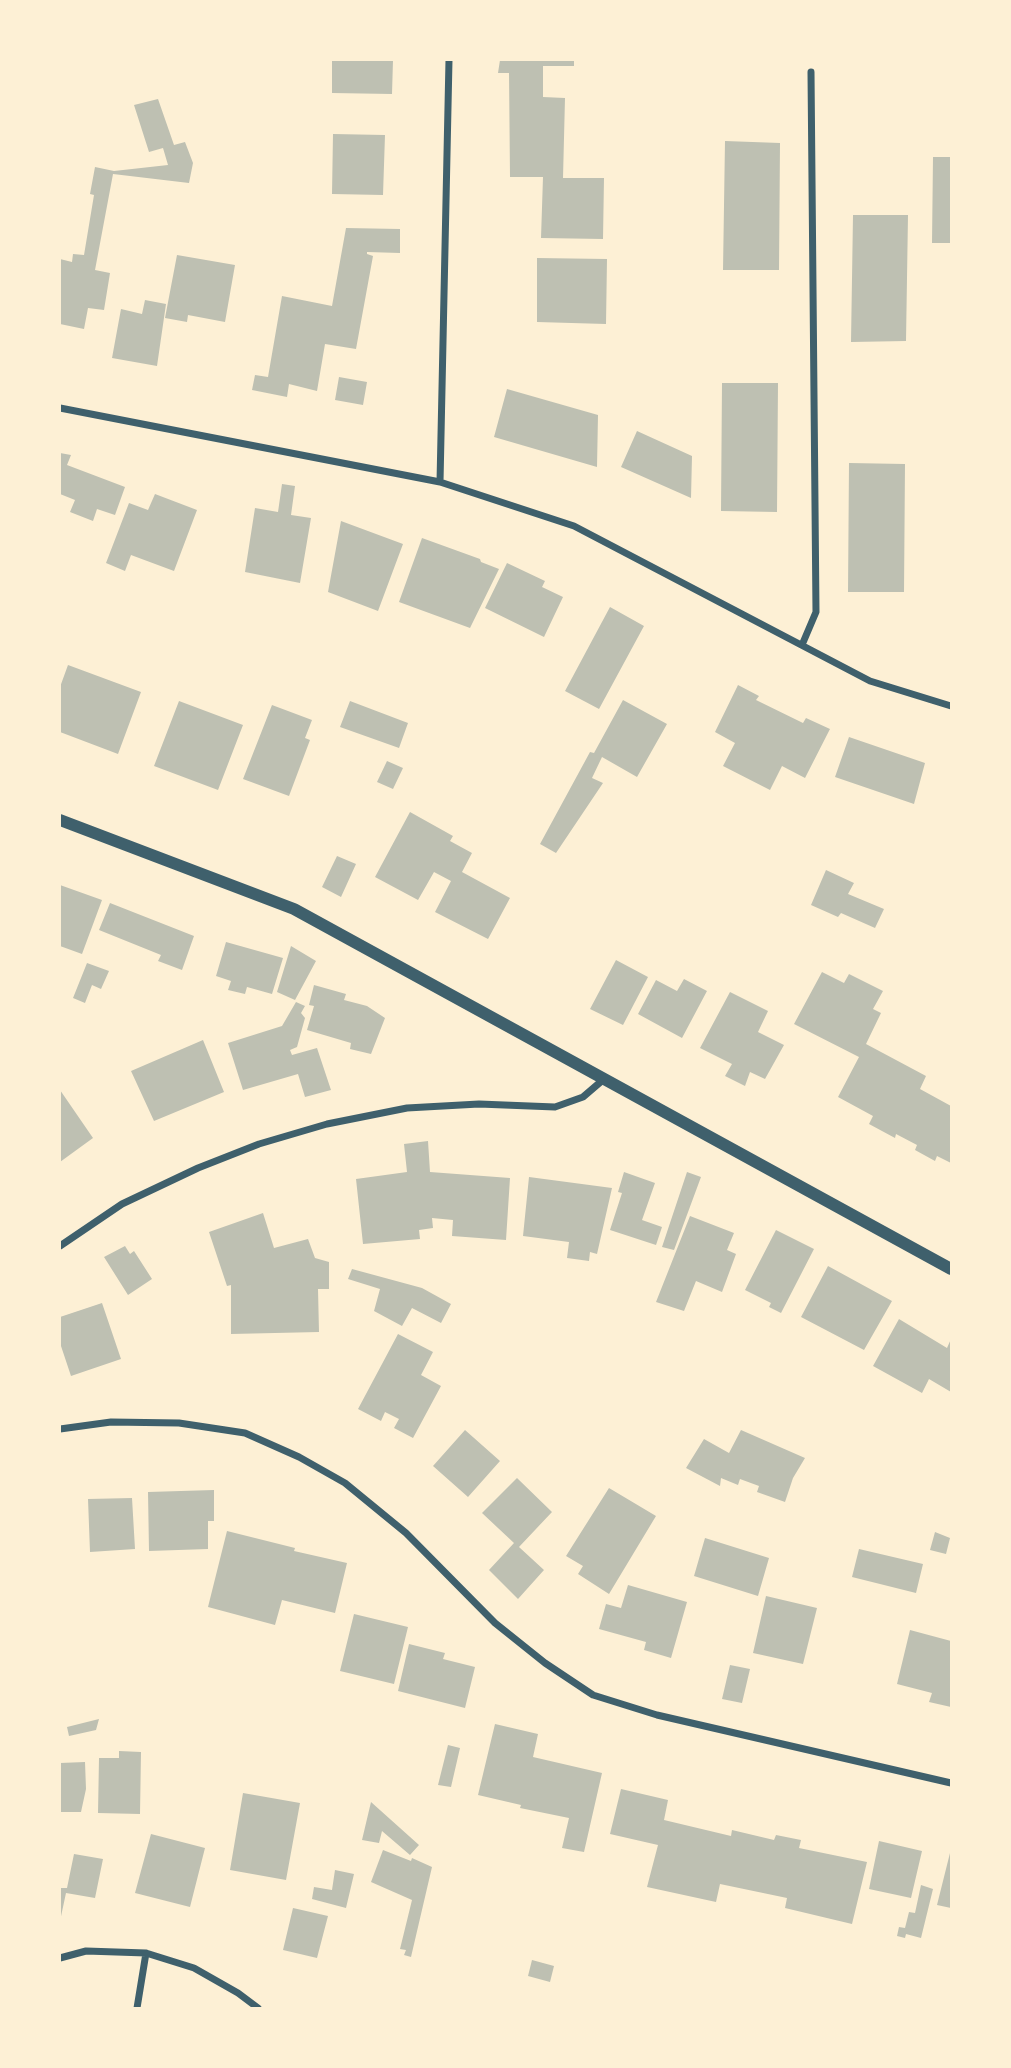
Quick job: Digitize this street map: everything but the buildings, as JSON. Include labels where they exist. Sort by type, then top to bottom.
[{"type":"street","points":[[440,482],[449,60]]},
{"type":"street","points":[[802,645],[816,612],[811,72]]},
{"type":"street","points":[[60,408],[440,482],[574,526],[870,681],[951,706]]},
{"type":"street","points":[[60,820],[294,909],[951,1269]]},
{"type":"street","points":[[60,1246],[122,1204],[198,1168],[259,1144],[327,1125],[407,1108],[479,1104],[555,1107],[583,1097],[604,1079]]},
{"type":"street","points":[[60,1429],[110,1422],[179,1423],[245,1433],[299,1457],[345,1483],[406,1533],[495,1623],[545,1663],[593,1695],[657,1715],[951,1783]]},
{"type":"street","points":[[60,1958],[86,1951],[146,1953],[194,1968],[238,1993],[258,2008]]},
{"type":"street","points":[[137,2008],[146,1953]]}]
